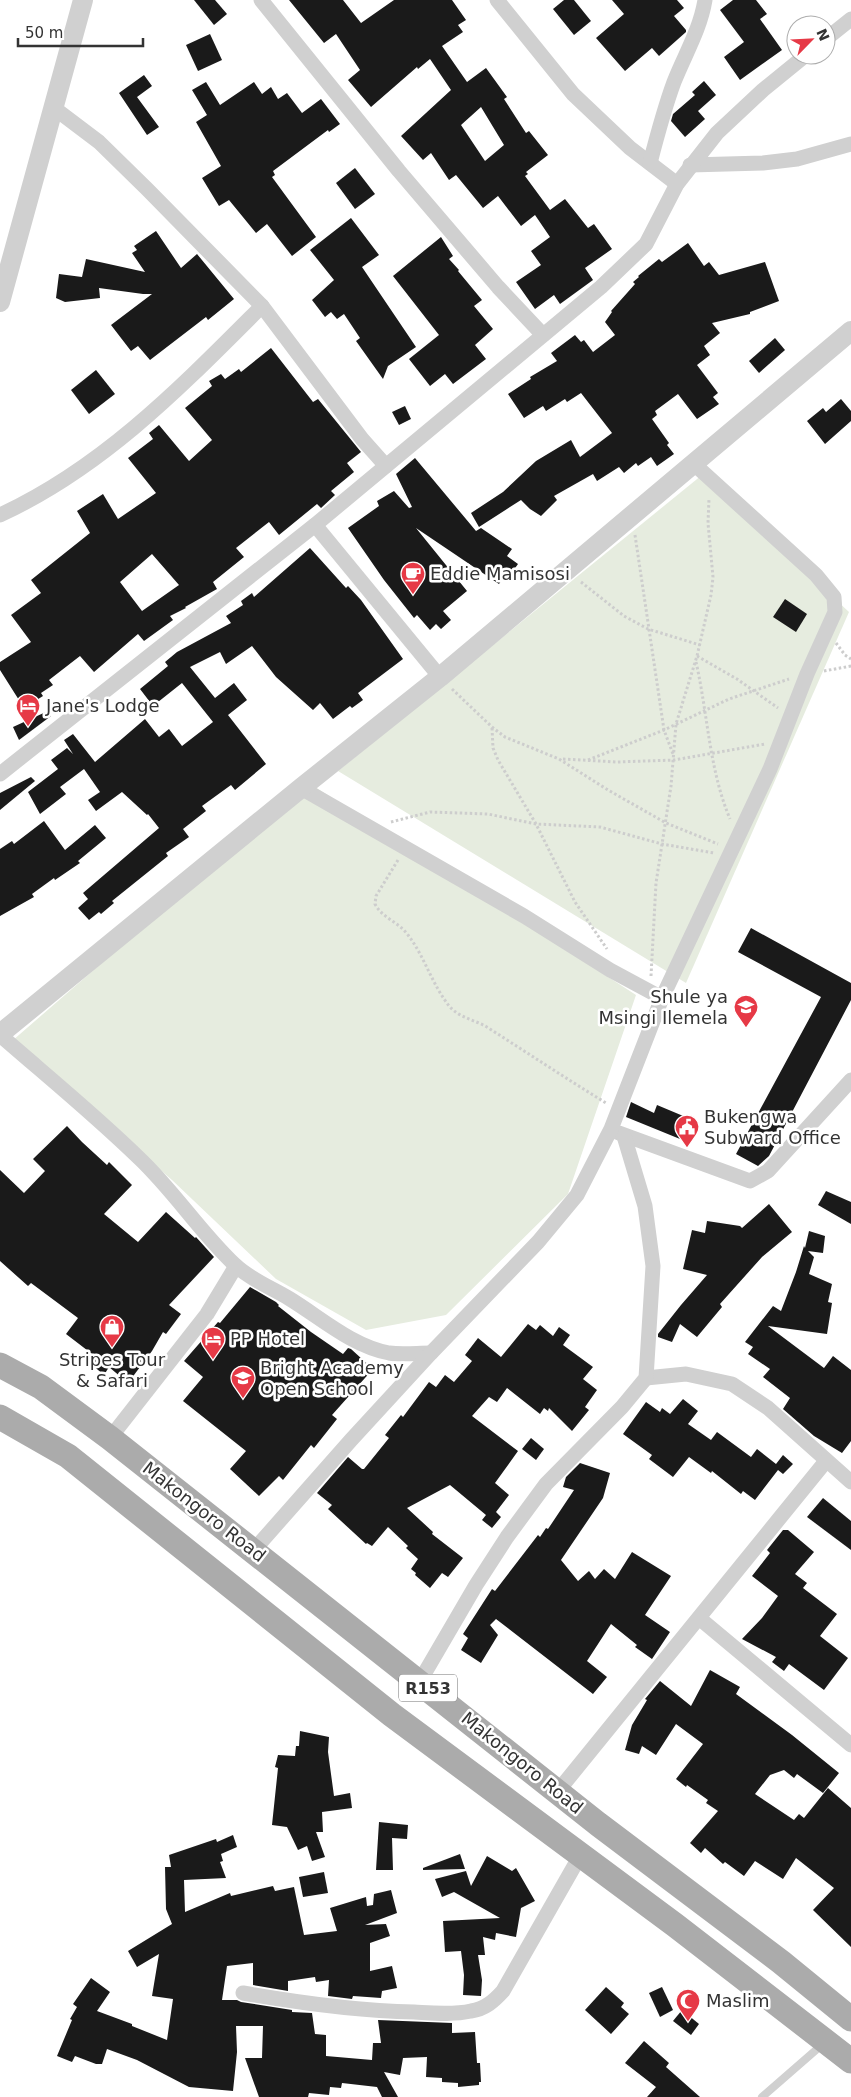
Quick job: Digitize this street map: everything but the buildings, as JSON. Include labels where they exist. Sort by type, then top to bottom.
[{"type":"main road","name":"Makongoro Road","points":[[0,1365],[41,1387],[110,1438],[688,1893],[781,1962],[851,2019]]},
{"type":"main road","name":"Makongoro Road","points":[[0,1417],[68,1456],[385,1709],[690,1937],[851,2061]]},
{"type":"street","points":[[0,302],[83,0]]},
{"type":"street","points":[[261,0],[399,171],[498,287],[543,335]]},
{"type":"street","points":[[497,0],[573,94],[598,120],[676,184]]},
{"type":"street","points":[[650,163],[659,126],[674,84],[698,31],[705,0]]},
{"type":"street","points":[[836,31],[851,19]]},
{"type":"street","points":[[0,774],[315,526],[601,287],[646,244],[676,184],[690,165],[737,113],[794,65]]},
{"type":"street","points":[[54,108],[99,142],[148,189],[262,306],[362,439],[386,466]]},
{"type":"street","points":[[690,165],[763,164],[797,158],[851,144]]},
{"type":"street","points":[[0,515],[31,501],[70,478],[109,449],[179,387],[262,306]]},
{"type":"street","points":[[431,1353],[388,1352],[364,1345],[343,1334],[236,1266],[139,1157],[0,1035],[300,788],[440,677],[851,331]]},
{"type":"street","points":[[420,1681],[476,1585],[507,1537],[541,1492],[622,1407],[646,1378],[654,1266],[645,1206],[618,1132],[618,1110],[656,994],[733,848],[836,612],[834,597],[806,564],[694,464]]},
{"type":"street","points":[[315,526],[440,677]]},
{"type":"street","points":[[300,788],[407,847],[524,916],[610,970],[656,994]]},
{"type":"street","points":[[618,1132],[736,1177],[752,1180],[768,1171],[851,1080]]},
{"type":"street","points":[[253,1551],[350,1440],[538,1242],[565,1211],[618,1132]]},
{"type":"street","points":[[110,1438],[207,1314],[236,1266]]},
{"type":"street","points":[[646,1378],[686,1374],[732,1384],[768,1408],[851,1482]]},
{"type":"street","points":[[558,1791],[826,1461]]},
{"type":"street","points":[[698,1618],[851,1745]]},
{"type":"street","points":[[243,1993],[318,2006],[379,2011],[449,2013],[472,2011],[492,2003],[503,1991],[580,1856]]},
{"type":"lane","points":[[762,2097],[826,2042]]},
{"type":"path","points":[[656,994],[656,883],[674,760],[676,724],[696,662],[713,577],[708,523],[711,480]]},
{"type":"path","points":[[633,516],[664,730],[674,755]]},
{"type":"path","points":[[566,570],[624,616],[648,629],[700,645]]},
{"type":"path","points":[[697,656],[720,668],[790,718]]},
{"type":"path","points":[[696,662],[710,753],[733,848]]},
{"type":"path","points":[[588,760],[664,730],[704,710],[753,690],[808,674],[851,666]]},
{"type":"path","points":[[440,677],[492,728],[506,737],[526,747],[560,759],[608,790],[666,823],[733,848]]},
{"type":"path","points":[[492,728],[493,748],[498,760],[536,824],[575,902],[598,939],[612,954]]},
{"type":"path","points":[[560,759],[617,762],[674,760],[780,742]]},
{"type":"path","points":[[385,820],[395,822],[416,814],[450,812],[488,814],[536,824],[600,827],[662,844],[733,848]]},
{"type":"path","points":[[407,847],[378,892],[375,904],[380,912],[409,936],[435,984],[450,1006],[459,1015],[487,1027],[556,1073],[618,1110]]},
{"type":"shaded area","points":[[702,475],[849,612],[686,983],[338,771]]},
{"type":"shaded area","points":[[309,783],[636,995],[568,1194],[446,1315],[366,1330],[276,1279],[172,1180],[12,1041]]},
{"type":"place","name":"Eddie Mamisosi","points":[[413,595]]},
{"type":"place","name":"Jane's Lodge","points":[[28,727]]},
{"type":"place","name":"Shule ya Msingi Ilemela","points":[[746,1028]]},
{"type":"place","name":"Bukengwa Subward Office","points":[[687,1148]]},
{"type":"place","name":"Stripes Tour & Safari","points":[[112,1348]]},
{"type":"place","name":"PP Hotel","points":[[213,1360]]},
{"type":"place","name":"Bright Academy Open School","points":[[243,1399]]},
{"type":"place","name":"Maslim","points":[[688,2022]]}]
